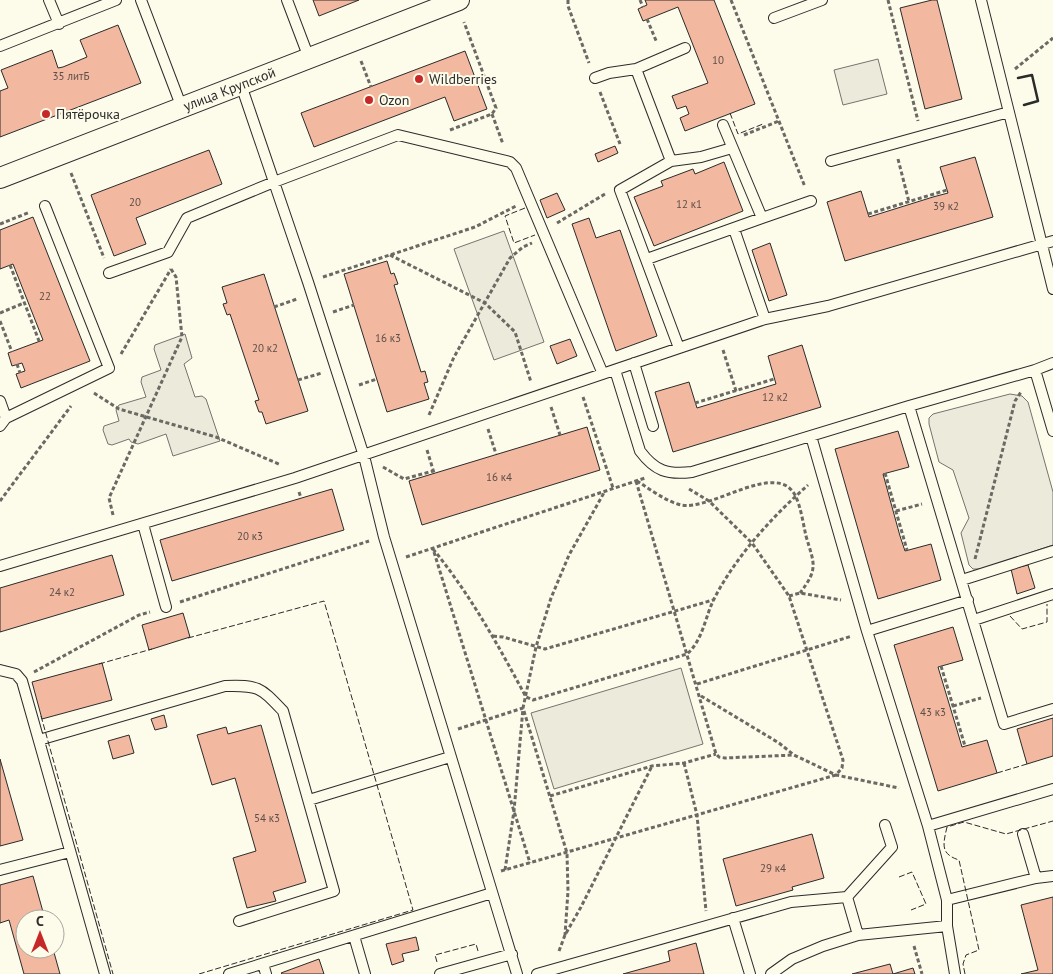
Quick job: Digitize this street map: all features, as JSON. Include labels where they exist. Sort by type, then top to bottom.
[{"type":"street","name":"улица Крупской","points":[[0,178],[460,0]]},
{"type":"lane","points":[[49,0],[59,24]]},
{"type":"lane","points":[[0,46],[116,0]]},
{"type":"lane","points":[[141,0],[182,108]]},
{"type":"lane","points":[[287,0],[309,58]]},
{"type":"lane","points":[[774,18],[822,0]]},
{"type":"lane","points":[[980,0],[1053,289]]},
{"type":"lane","points":[[595,78],[609,73],[636,69],[685,48]]},
{"type":"lane","points":[[636,69],[671,161]]},
{"type":"lane","points":[[241,85],[312,294],[364,456],[391,562],[517,974]]},
{"type":"lane","points":[[831,161],[1008,112]]},
{"type":"lane","points":[[723,125],[762,218]]},
{"type":"lane","points":[[109,272],[168,252],[187,218],[274,182],[398,136],[510,162],[516,168],[603,374]]},
{"type":"lane","points":[[679,348],[620,190],[671,161],[701,157],[731,144]]},
{"type":"lane","points":[[647,259],[810,201]]},
{"type":"lane","points":[[0,401],[3,422],[85,383],[109,368],[45,206]]},
{"type":"lane","points":[[734,229],[765,319]]},
{"type":"lane","points":[[0,566],[118,532],[364,456],[765,319],[828,306],[1053,241]]},
{"type":"lane","points":[[615,370],[640,451],[648,462],[662,470],[676,474],[692,472],[1035,370],[1053,362]]},
{"type":"lane","points":[[634,363],[653,426]]},
{"type":"lane","points":[[1035,370],[1053,431]]},
{"type":"lane","points":[[909,406],[936,500],[966,579],[968,600],[1004,724],[1053,709]]},
{"type":"lane","points":[[811,436],[867,631],[928,826],[948,900],[947,926],[955,974]]},
{"type":"lane","points":[[143,524],[166,607]]},
{"type":"lane","points":[[966,579],[1053,551]]},
{"type":"lane","points":[[974,620],[1053,594]]},
{"type":"lane","points":[[867,631],[968,600]]},
{"type":"lane","points":[[0,670],[16,674],[22,682],[105,974]]},
{"type":"lane","points":[[39,740],[225,686],[246,685],[263,691],[283,711],[334,891],[239,921]]},
{"type":"lane","points":[[309,800],[450,757]]},
{"type":"lane","points":[[928,826],[1053,788]]},
{"type":"lane","points":[[537,974],[791,902],[847,897],[892,847],[885,825]]},
{"type":"lane","points":[[1023,834],[1036,878]]},
{"type":"lane","points":[[0,870],[70,852]]},
{"type":"lane","points":[[948,900],[1036,878],[1053,876]]},
{"type":"lane","points":[[229,974],[264,969],[354,936],[492,892]]},
{"type":"lane","points":[[847,897],[858,935]]},
{"type":"lane","points":[[733,918],[750,974]]},
{"type":"lane","points":[[771,974],[792,959],[823,946],[858,935],[947,926]]},
{"type":"lane","points":[[354,936],[365,974]]},
{"type":"lane","points":[[440,974],[512,954]]},
{"type":"path","points":[[640,0],[643,7]]},
{"type":"path","points":[[731,0],[810,201]]},
{"type":"path","points":[[888,0],[922,136]]},
{"type":"path","points":[[647,19],[654,37]]},
{"type":"path","points":[[421,141],[492,114],[496,108],[464,22]]},
{"type":"path","points":[[1012,72],[1053,38]]},
{"type":"path","points":[[361,62],[371,87]]},
{"type":"path","points":[[492,114],[510,162]]},
{"type":"path","points":[[731,144],[779,121]]},
{"type":"path","points":[[895,144],[909,202]]},
{"type":"path","points":[[70,173],[109,272]]},
{"type":"path","points":[[364,456],[404,480],[434,472],[423,435],[429,413],[454,357],[510,258],[523,247],[606,193],[620,190]]},
{"type":"path","points":[[868,214],[947,190]]},
{"type":"path","points":[[308,282],[475,227],[530,198]]},
{"type":"path","points":[[0,224],[45,206]]},
{"type":"path","points":[[118,532],[109,498],[182,338],[176,277],[171,269],[168,252]]},
{"type":"path","points":[[390,255],[485,303],[515,332],[536,397]]},
{"type":"path","points":[[10,265],[18,280],[24,303],[35,326],[39,341]]},
{"type":"path","points":[[109,368],[117,360],[171,269]]},
{"type":"path","points":[[274,307],[312,294]]},
{"type":"path","points":[[0,313],[24,303]]},
{"type":"path","points":[[0,321],[12,352]]},
{"type":"path","points":[[718,335],[736,391]]},
{"type":"path","points":[[17,364],[20,373]]},
{"type":"path","points":[[298,380],[336,368]]},
{"type":"path","points":[[966,579],[1015,401],[1035,370]]},
{"type":"path","points":[[695,403],[774,379]]},
{"type":"path","points":[[578,382],[613,489]]},
{"type":"path","points":[[0,501],[85,383],[119,409],[216,437],[282,466],[295,478]]},
{"type":"path","points":[[547,393],[560,435]]},
{"type":"path","points":[[484,414],[496,454]]},
{"type":"path","points":[[391,562],[613,489],[662,470]]},
{"type":"path","points":[[433,548],[493,636],[526,697],[533,700],[688,654],[698,640],[714,600],[732,570],[752,543],[795,496],[822,473]]},
{"type":"path","points":[[885,473],[907,550]]},
{"type":"path","points":[[487,876],[836,775],[842,768],[843,760],[789,596],[752,543],[709,502],[684,486],[676,474]]},
{"type":"path","points":[[636,481],[666,499],[680,504],[696,505],[765,482],[778,482],[788,487],[795,496],[814,562],[811,578],[800,593]]},
{"type":"path","points":[[636,481],[716,754],[725,758],[794,755]]},
{"type":"path","points":[[505,870],[514,810],[523,708],[536,647],[551,598],[569,555],[605,491]]},
{"type":"path","points":[[896,511],[936,500]]},
{"type":"path","points":[[22,682],[28,675],[139,615],[384,537]]},
{"type":"path","points":[[433,548],[530,863]]},
{"type":"path","points":[[789,596],[800,593],[859,603]]},
{"type":"path","points":[[493,636],[545,649],[714,600]]},
{"type":"path","points":[[697,684],[867,631]]},
{"type":"path","points":[[941,666],[965,746]]},
{"type":"path","points":[[953,706],[995,694]]},
{"type":"path","points":[[700,696],[779,743],[794,755],[836,775],[917,792]]},
{"type":"path","points":[[443,734],[523,708]]},
{"type":"path","points":[[523,708],[567,853],[568,891],[565,935]]},
{"type":"path","points":[[550,796],[652,766],[684,764],[716,754]]},
{"type":"path","points":[[684,764],[697,816],[707,926]]},
{"type":"path","points":[[552,970],[565,935],[652,766]]},
{"type":"path","points":[[910,930],[922,974]]},
{"type":"shaded area","points":[[878,59],[887,94],[843,105],[834,70]]},
{"type":"shaded area","points":[[504,231],[544,342],[494,360],[454,249]]},
{"type":"shaded area","points":[[185,334],[192,358],[184,364],[195,397],[202,396],[206,399],[220,441],[173,456],[166,434],[138,444],[131,442],[129,439],[112,445],[108,444],[103,430],[104,426],[119,421],[116,410],[119,405],[146,397],[141,382],[142,377],[161,370],[154,349],[155,345]]},
{"type":"shaded area","points":[[1010,394],[1022,396],[1028,402],[1053,492],[1053,545],[981,569],[973,569],[969,565],[961,533],[969,518],[953,470],[939,462],[929,418],[933,414]]},
{"type":"shaded area","points":[[681,668],[703,744],[554,789],[531,713]]},
{"type":"building","points":[[313,0],[359,0],[319,16]]},
{"type":"building","points":[[645,0],[714,0],[755,104],[685,131],[680,118],[689,114],[686,106],[677,109],[672,96],[708,83],[678,7],[643,21],[638,9],[647,5]]},
{"type":"building","points":[[937,0],[962,99],[925,109],[900,8]]},
{"type":"building","points":[[118,25],[141,83],[0,137],[0,91],[8,88],[1,70],[52,50],[58,68],[63,67],[87,57],[80,40]]},
{"type":"building","points":[[465,51],[487,109],[454,121],[445,97],[314,147],[301,113]]},
{"type":"building","points":[[615,146],[618,153],[598,162],[595,154]]},
{"type":"building","points":[[209,150],[222,184],[136,218],[146,244],[114,256],[91,195]]},
{"type":"building","points":[[975,157],[993,217],[845,261],[827,202],[861,191],[869,217],[948,193],[940,167]]},
{"type":"building","points":[[724,162],[743,211],[654,246],[634,197],[663,186],[661,181],[693,169],[695,174]]},
{"type":"building","points":[[557,193],[565,210],[547,218],[540,200]]},
{"type":"building","points":[[33,217],[90,361],[21,388],[16,374],[25,371],[22,363],[12,366],[8,353],[43,340],[13,264],[0,269],[0,230]]},
{"type":"building","points":[[589,218],[596,238],[620,230],[657,336],[616,351],[572,224]]},
{"type":"building","points":[[770,243],[787,295],[769,301],[752,250]]},
{"type":"building","points":[[387,261],[391,274],[394,273],[398,284],[394,285],[421,372],[425,371],[428,382],[424,383],[429,399],[387,412],[344,274]]},
{"type":"building","points":[[264,274],[308,411],[266,424],[262,412],[259,412],[255,401],[259,400],[230,314],[227,315],[223,304],[227,303],[222,287]]},
{"type":"building","points":[[570,339],[577,356],[557,364],[550,346]]},
{"type":"building","points":[[802,345],[821,407],[673,452],[655,392],[689,382],[697,408],[776,384],[768,356]]},
{"type":"building","points":[[587,427],[600,470],[422,525],[409,481]]},
{"type":"building","points":[[898,431],[909,467],[883,474],[900,536],[905,551],[931,544],[941,580],[878,599],[835,449]]},
{"type":"building","points":[[332,489],[344,530],[172,581],[160,540]]},
{"type":"building","points":[[112,555],[124,595],[0,632],[0,588]]},
{"type":"building","points":[[1028,565],[1035,588],[1017,594],[1011,569]]},
{"type":"building","points":[[183,613],[190,637],[149,650],[142,625]]},
{"type":"building","points":[[953,627],[963,660],[938,667],[962,747],[987,740],[997,773],[938,791],[894,645]]},
{"type":"building","points":[[102,663],[112,700],[42,719],[32,682]]},
{"type":"building","points":[[164,715],[167,727],[155,730],[151,719]]},
{"type":"building","points":[[1053,718],[1053,756],[1027,764],[1017,729]]},
{"type":"building","points":[[261,725],[306,882],[273,892],[276,901],[247,908],[233,858],[256,851],[235,778],[212,785],[197,735],[226,727],[228,734]]},
{"type":"building","points":[[129,735],[134,753],[113,759],[108,741]]},
{"type":"building","points":[[0,759],[23,840],[0,846]]},
{"type":"building","points":[[812,834],[824,878],[792,887],[793,890],[736,906],[723,859]]},
{"type":"building","points":[[33,876],[42,909],[15,909],[15,942],[9,920],[0,923],[0,885]]},
{"type":"building","points":[[1053,897],[1053,974],[1021,974],[1038,970],[1021,905]]},
{"type":"building","points":[[416,937],[419,950],[402,954],[404,961],[392,965],[386,944]]},
{"type":"building","points":[[696,943],[704,974],[623,974],[670,961],[668,951]]},
{"type":"building","points":[[20,959],[56,959],[60,974],[24,974]]},
{"type":"building","points":[[319,959],[324,974],[281,973]]},
{"type":"building","points":[[890,964],[893,974],[852,974]]},
{"type":"building","points":[[913,968],[915,974],[893,974]]},
{"type":"fence","points":[[730,113],[738,134],[763,124]]},
{"type":"fence","points":[[525,208],[505,216],[514,243],[535,235]]},
{"type":"fence","points":[[188,638],[324,601],[413,910],[199,974]]},
{"type":"fence","points":[[1010,616],[1022,629],[1047,622],[1047,604]]},
{"type":"fence","points":[[99,664],[152,649]]},
{"type":"fence","points":[[41,716],[113,974]]},
{"type":"fence","points":[[997,773],[1027,764]]},
{"type":"fence","points":[[965,974],[963,964],[966,955],[979,950],[959,860],[949,855],[944,848],[947,827],[964,822],[1006,834],[1053,821]]},
{"type":"fence","points":[[899,877],[912,872],[926,904],[911,910]]},
{"type":"fence","points":[[437,962],[435,955],[476,944],[478,951]]},
{"type":"wall","points":[[1018,78],[1032,75],[1038,101],[1024,105]]},
{"type":"place","name":"Wildberries","points":[[419,79]]},
{"type":"place","name":"Ozon","points":[[369,100]]},
{"type":"place","name":"Пятёрочка","points":[[46,114]]}]
